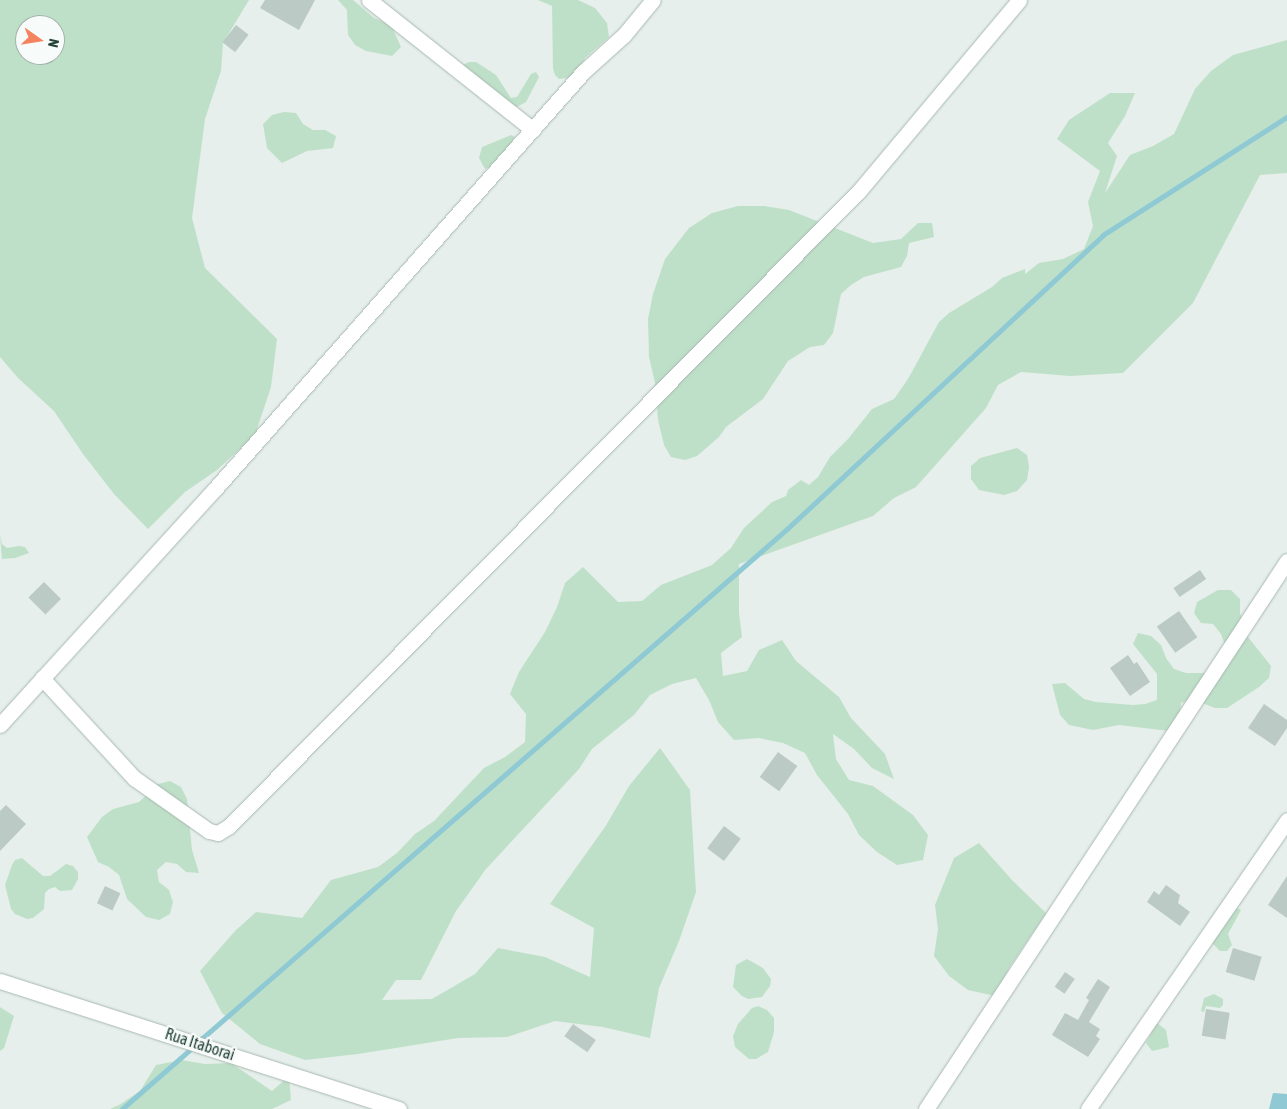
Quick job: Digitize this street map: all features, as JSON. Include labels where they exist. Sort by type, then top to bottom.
[{"type":"street","points":[[369,0],[533,130]]},
{"type":"street","points":[[0,726],[214,490],[583,72],[624,35],[654,0]]},
{"type":"street","points":[[42,678],[134,778],[209,831],[218,833],[228,826],[859,191],[1019,0]]},
{"type":"street","points":[[926,1109],[1287,561]]},
{"type":"street","points":[[1088,1109],[1287,820]]},
{"type":"street","name":"Rua Itaborai","points":[[0,981],[399,1109]]},
{"type":"green space","points":[[0,0],[249,0],[223,43],[221,71],[205,119],[192,218],[205,268],[277,339],[271,387],[255,435],[217,470],[185,492],[148,529],[114,494],[83,454],[54,411],[18,378],[0,357]]},
{"type":"green space","points":[[338,0],[353,0],[374,18],[391,25],[401,47],[392,56],[366,51],[355,45],[348,35],[347,10]]},
{"type":"green space","points":[[538,0],[578,0],[595,8],[607,23],[609,37],[585,58],[578,71],[567,78],[559,79],[553,69],[552,6]]},
{"type":"green space","points":[[1287,40],[1287,173],[1260,175],[1193,303],[1123,373],[1070,376],[1021,372],[998,385],[986,408],[916,487],[894,498],[873,516],[739,564],[739,613],[742,637],[721,653],[723,676],[747,671],[759,650],[782,640],[796,661],[839,697],[851,718],[885,754],[894,779],[872,768],[854,749],[833,734],[836,759],[849,780],[873,786],[913,815],[928,835],[923,860],[897,865],[877,852],[859,835],[848,814],[817,775],[805,753],[783,743],[759,738],[734,740],[718,722],[709,700],[696,678],[672,684],[650,695],[634,715],[592,749],[579,769],[486,869],[456,911],[421,980],[396,980],[382,1000],[432,999],[475,974],[498,948],[545,957],[590,977],[594,928],[550,904],[605,827],[629,786],[660,748],[690,790],[696,892],[679,941],[659,988],[650,1038],[603,1027],[555,1021],[507,1037],[458,1038],[358,1054],[305,1060],[260,1044],[222,1013],[200,971],[235,931],[256,912],[302,918],[331,880],[378,867],[397,853],[415,834],[434,821],[484,768],[505,757],[525,742],[526,714],[510,694],[519,672],[545,632],[557,607],[565,583],[583,567],[618,602],[642,601],[661,585],[712,565],[731,548],[744,528],[772,502],[786,496],[788,490],[801,480],[809,485],[818,477],[830,457],[848,439],[872,409],[894,399],[908,379],[939,322],[949,313],[992,287],[1002,278],[1025,269],[1025,274],[1039,263],[1063,259],[1084,249],[1093,226],[1088,202],[1100,171],[1057,139],[1069,120],[1110,93],[1135,93],[1125,116],[1108,143],[1117,156],[1105,193],[1130,155],[1153,146],[1174,134],[1195,89],[1211,71],[1233,55]]},
{"type":"green space","points":[[469,62],[476,62],[496,75],[511,98],[517,97],[531,74],[536,72],[539,77],[526,102],[515,108],[463,65]]},
{"type":"green space","points":[[284,112],[296,113],[303,124],[313,130],[325,130],[336,136],[333,148],[307,151],[282,163],[267,148],[263,124],[272,115]]},
{"type":"green space","points":[[511,135],[515,137],[511,143],[493,165],[485,169],[479,158],[482,147]]},
{"type":"green space","points":[[738,206],[764,206],[789,210],[873,243],[901,239],[918,223],[932,223],[934,237],[909,243],[907,256],[901,267],[864,277],[851,285],[841,294],[833,333],[824,345],[810,347],[788,361],[763,399],[726,427],[719,437],[697,456],[685,460],[671,457],[664,445],[658,420],[655,383],[649,357],[648,319],[653,294],[665,259],[689,228],[712,213]]},
{"type":"green space","points":[[1017,448],[1027,455],[1029,467],[1027,480],[1017,491],[1004,495],[979,490],[971,479],[971,466],[980,458]]},
{"type":"green space","points":[[0,535],[2,544],[7,548],[25,547],[29,553],[15,558],[2,559]]},
{"type":"green space","points":[[1218,590],[1231,590],[1240,599],[1240,613],[1248,637],[1271,666],[1269,678],[1259,687],[1227,708],[1215,708],[1192,699],[1181,703],[1180,717],[1169,731],[1119,725],[1093,730],[1069,725],[1060,715],[1052,684],[1065,683],[1084,699],[1096,702],[1133,705],[1157,700],[1157,674],[1133,644],[1138,633],[1151,636],[1161,645],[1166,658],[1174,669],[1186,673],[1210,673],[1225,645],[1221,634],[1213,624],[1201,623],[1194,613],[1197,602]]},
{"type":"green space","points":[[170,781],[181,787],[187,799],[192,850],[199,873],[186,872],[177,864],[166,862],[157,870],[159,882],[169,890],[173,902],[170,914],[159,920],[146,917],[127,899],[119,875],[109,867],[98,862],[87,837],[102,817],[113,809],[139,802],[158,784]]},
{"type":"green space","points":[[979,843],[1012,880],[1046,913],[1009,968],[995,996],[968,990],[949,976],[934,956],[938,929],[935,905],[954,858]]},
{"type":"green space","points":[[22,858],[43,876],[50,876],[66,864],[73,866],[78,872],[78,879],[72,890],[60,891],[55,887],[49,889],[45,893],[44,909],[33,918],[27,919],[15,914],[11,909],[5,885],[15,860]]},
{"type":"green space","points":[[1235,907],[1241,910],[1228,934],[1232,945],[1227,951],[1220,951],[1210,941]]},
{"type":"green space","points":[[747,959],[763,968],[771,979],[770,986],[762,997],[748,999],[733,987],[736,965]]},
{"type":"green space","points":[[1214,994],[1223,999],[1223,1005],[1220,1008],[1206,1006],[1204,1012],[1201,1011],[1204,998]]},
{"type":"green space","points":[[758,1006],[767,1010],[774,1018],[774,1032],[768,1052],[756,1059],[749,1059],[735,1047],[733,1036],[738,1024],[752,1008]]},
{"type":"green space","points":[[0,1007],[14,1016],[4,1048],[0,1051]]},
{"type":"green space","points":[[1157,1023],[1166,1030],[1169,1047],[1152,1051],[1146,1043]]},
{"type":"green space","points":[[182,1060],[205,1064],[231,1063],[272,1091],[289,1076],[291,1100],[272,1109],[110,1109],[140,1091],[156,1065]]},
{"type":"water","points":[[1273,1093],[1287,1094],[1287,1109],[1269,1109]]},
{"type":"building","points":[[265,0],[315,0],[299,30],[260,8]]},
{"type":"building","points":[[236,25],[249,35],[235,52],[222,42]]},
{"type":"building","points":[[1200,570],[1206,579],[1180,597],[1173,588]]},
{"type":"building","points":[[44,582],[61,599],[45,615],[28,598]]},
{"type":"building","points":[[1179,611],[1197,637],[1175,653],[1157,626]]},
{"type":"building","points":[[1128,655],[1134,664],[1137,662],[1150,682],[1130,696],[1110,668]]},
{"type":"building","points":[[1264,704],[1287,720],[1287,728],[1275,746],[1248,728]]},
{"type":"building","points":[[778,752],[797,766],[779,791],[760,777]]},
{"type":"building","points":[[6,805],[26,824],[0,851],[0,811]]},
{"type":"building","points":[[724,826],[741,839],[724,861],[707,848]]},
{"type":"building","points":[[1287,876],[1287,918],[1268,905]]},
{"type":"building","points":[[1166,885],[1180,895],[1178,903],[1190,912],[1180,926],[1147,902],[1154,891],[1159,895]]},
{"type":"building","points":[[105,886],[120,893],[112,910],[97,903]]},
{"type":"building","points":[[1233,948],[1262,957],[1254,981],[1226,972]]},
{"type":"building","points":[[1065,972],[1075,979],[1065,994],[1055,987]]},
{"type":"building","points":[[1098,979],[1110,987],[1089,1022],[1100,1029],[1096,1036],[1100,1039],[1088,1057],[1052,1035],[1065,1013],[1078,1020],[1089,1000],[1086,998]]},
{"type":"building","points":[[1206,1009],[1230,1013],[1225,1039],[1202,1036]]},
{"type":"building","points":[[573,1024],[596,1040],[587,1052],[564,1036]]},
{"type":"waterway","points":[[198,1042],[787,529],[1103,235],[1287,117]]},
{"type":"waterway","points":[[122,1109],[193,1047]]}]
